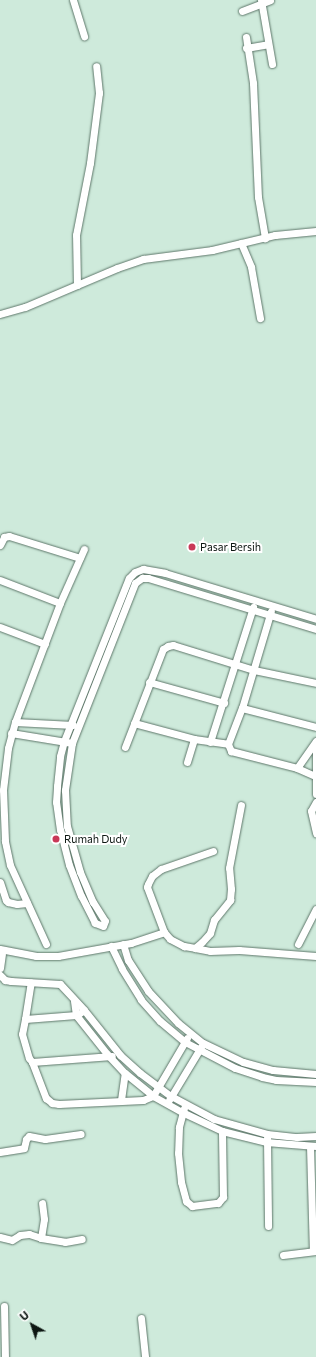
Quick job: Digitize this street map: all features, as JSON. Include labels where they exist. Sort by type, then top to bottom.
[{"type":"street","points":[[72,0],[84,36]]},
{"type":"street","points":[[242,11],[261,2],[270,0]]},
{"type":"street","points":[[261,2],[272,64]]},
{"type":"street","points":[[246,38],[246,48],[254,82],[255,147],[258,197],[265,238]]},
{"type":"street","points":[[246,48],[268,44]]},
{"type":"street","points":[[77,285],[76,234],[84,198],[98,100],[96,66]]},
{"type":"street","points":[[0,314],[25,307],[131,262],[143,259],[212,250],[274,235],[316,231]]},
{"type":"street","points":[[241,243],[251,267],[260,318]]},
{"type":"street","points":[[0,545],[4,537],[9,536],[80,558]]},
{"type":"street","points":[[46,944],[10,865],[6,848],[3,814],[3,767],[15,722],[60,603],[84,549]]},
{"type":"street","points":[[143,569],[165,573],[273,606],[315,624],[270,615],[148,578],[139,580],[135,583],[77,726],[72,743],[65,790],[67,826],[80,872],[93,902],[105,921],[103,926],[95,923],[81,896],[69,865],[60,830],[56,797],[60,756],[70,725],[129,578],[135,572],[143,569]]},
{"type":"street","points":[[0,580],[60,603]]},
{"type":"street","points":[[210,742],[224,703],[255,601]]},
{"type":"street","points":[[273,606],[242,708],[228,744],[231,751],[296,768],[315,776]]},
{"type":"street","points":[[0,627],[45,644]]},
{"type":"street","points":[[125,747],[163,649],[168,646],[173,645],[254,670],[316,683]]},
{"type":"street","points":[[149,682],[224,703]]},
{"type":"street","points":[[242,708],[316,727],[316,737]]},
{"type":"street","points":[[15,722],[77,726]]},
{"type":"street","points":[[134,723],[194,739],[228,744]]},
{"type":"street","points":[[12,733],[72,743]]},
{"type":"street","points":[[187,762],[194,739]]},
{"type":"street","points":[[296,768],[316,741]]},
{"type":"street","points":[[316,745],[316,794]]},
{"type":"street","points":[[316,802],[311,811],[316,833]]},
{"type":"street","points":[[195,948],[210,933],[214,920],[230,900],[231,889],[229,868],[241,805]]},
{"type":"street","points":[[213,851],[171,864],[152,876],[149,881],[147,887],[164,932],[170,939],[184,946],[210,951],[239,950],[316,956]]},
{"type":"street","points":[[0,882],[7,901],[16,904],[28,903]]},
{"type":"street","points":[[298,944],[316,909]]},
{"type":"street","points":[[115,954],[123,947],[164,932]]},
{"type":"street","points":[[0,968],[1,951],[36,956],[58,956],[111,946],[123,947]]},
{"type":"street","points":[[111,946],[122,969],[141,1000],[160,1021],[185,1042],[235,1068],[276,1080],[316,1082]]},
{"type":"street","points":[[123,947],[128,960],[148,991],[190,1034],[203,1043],[243,1062],[273,1070],[316,1074]]},
{"type":"street","points":[[0,975],[5,980],[11,981],[60,984],[74,1001],[84,1010],[120,1055],[171,1096],[214,1120],[267,1134],[297,1137],[316,1136]]},
{"type":"street","points":[[31,982],[22,1031],[24,1044],[46,1098],[52,1103],[59,1104],[143,1100],[153,1096],[190,1034]]},
{"type":"street","points":[[74,1001],[76,1015],[109,1056],[125,1073],[153,1096],[222,1131],[266,1142],[313,1146],[315,1251],[283,1255]]},
{"type":"street","points":[[25,1019],[76,1015],[84,1010]]},
{"type":"street","points":[[167,1104],[203,1043]]},
{"type":"street","points":[[32,1062],[120,1055]]},
{"type":"street","points":[[121,1100],[125,1073]]},
{"type":"street","points":[[185,1104],[179,1127],[181,1182],[186,1201],[192,1206],[218,1204],[223,1197],[222,1131]]},
{"type":"street","points":[[0,1152],[24,1148],[26,1139],[29,1136],[45,1139],[81,1134]]},
{"type":"street","points":[[267,1134],[268,1226]]},
{"type":"street","points":[[41,1238],[44,1224],[42,1203]]},
{"type":"street","points":[[0,1237],[12,1240],[22,1235],[29,1234],[41,1238],[65,1242],[82,1239]]},
{"type":"street","points":[[4,1306],[5,1357]]},
{"type":"street","points":[[141,1318],[145,1357]]},
{"type":"place","name":"Pasar Bersih","points":[[192,547]]},
{"type":"place","name":"Rumah Dudy","points":[[56,839]]}]
